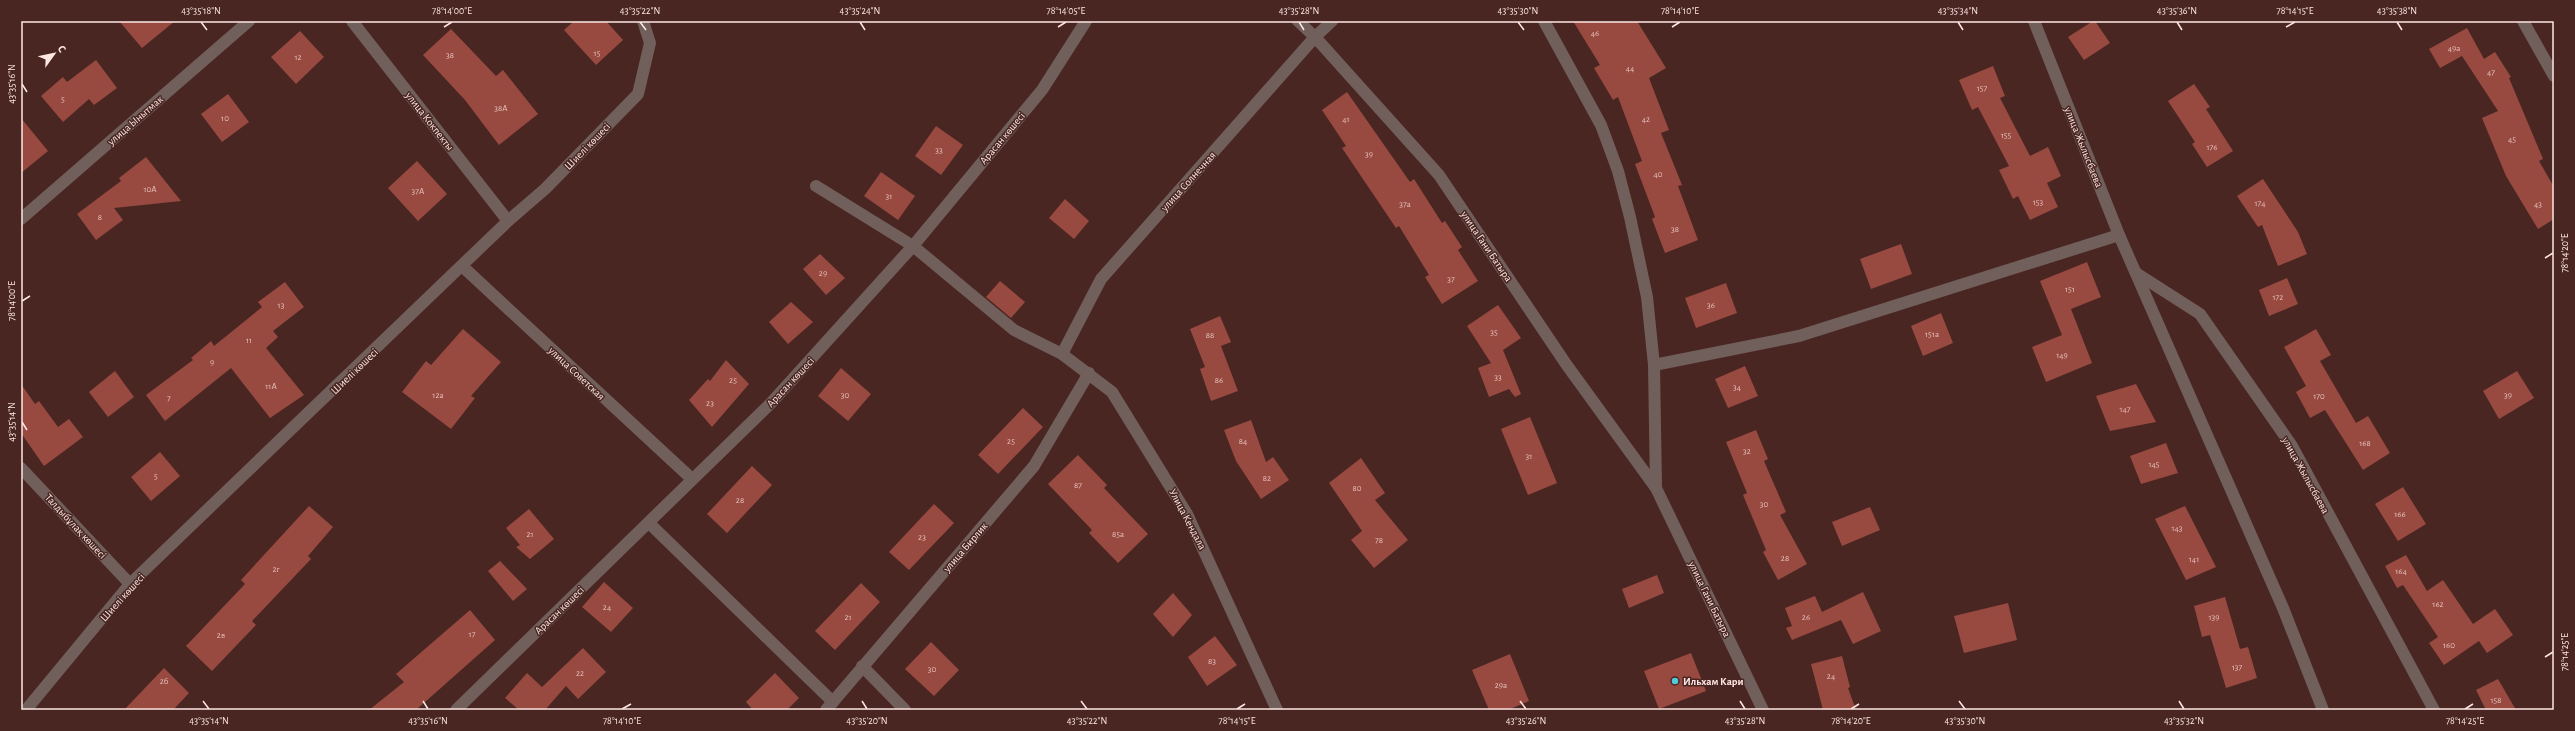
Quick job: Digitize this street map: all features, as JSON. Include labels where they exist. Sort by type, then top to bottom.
[{"type":"street","name":"улица Ынытмак","points":[[21,219],[249,21]]},
{"type":"street","name":"улица Кокпекты","points":[[352,21],[508,221]]},
{"type":"street","name":"Шиелі көшесі","points":[[26,710],[130,584],[508,221],[545,189],[638,94],[650,43],[643,21]]},
{"type":"street","name":"Арасан көшесі","points":[[456,710],[771,403],[913,246],[1042,90],[1086,21]]},
{"type":"street","name":"улица Гани Батыра","points":[[1298,21],[1315,37],[1439,175],[1566,364],[1656,488],[1763,710]]},
{"type":"street","name":"улица Солнечная","points":[[1062,354],[1101,279],[1315,37],[1332,21]]},
{"type":"street","name":"улица Гани Батыра","points":[[1544,21],[1601,125],[1618,171],[1647,297],[1654,365],[1656,488]]},
{"type":"street","name":"улица Жылысбаева","points":[[2034,21],[2119,235],[2283,608],[2323,710]]},
{"type":"street","points":[[2523,21],[2554,76]]},
{"type":"street","name":"Улица Кендала","points":[[816,186],[913,246],[1014,330],[1062,354],[1089,373],[1112,392],[1187,514],[1277,710]]},
{"type":"street","points":[[1654,365],[1799,336],[2119,235]]},
{"type":"street","name":"улица Советская","points":[[462,266],[692,479]]},
{"type":"street","name":"улица Жылысбаева","points":[[2136,273],[2200,314],[2292,446],[2434,710]]},
{"type":"street","name":"улица Бирлик","points":[[830,706],[862,666],[1034,466],[1089,373]]},
{"type":"street","name":"Талдыбұлақ көшесі","points":[[21,468],[130,584]]},
{"type":"street","points":[[648,523],[830,706]]},
{"type":"street","points":[[862,666],[905,710]]},
{"type":"building","points":[[119,21],[175,21],[142,48]]},
{"type":"building","points":[[574,21],[606,21],[623,40],[596,65],[564,30]]},
{"type":"building","points":[[1573,21],[1637,21],[1666,68],[1649,78],[1669,130],[1661,133],[1682,185],[1678,186],[1698,240],[1665,253],[1652,219],[1655,217],[1635,164],[1642,161],[1618,97],[1613,100],[1594,68],[1600,65]]},
{"type":"building","points":[[2095,21],[2110,43],[2084,60],[2068,37]]},
{"type":"building","points":[[2467,28],[2484,59],[2495,52],[2511,77],[2509,78],[2543,159],[2539,161],[2554,187],[2554,219],[2538,229],[2506,176],[2482,118],[2498,111],[2462,56],[2440,68],[2429,49]]},
{"type":"building","points":[[451,29],[496,76],[503,70],[538,114],[499,145],[465,100],[423,55]]},
{"type":"building","points":[[300,31],[324,57],[296,84],[271,57]]},
{"type":"building","points":[[96,60],[117,88],[94,105],[89,99],[63,122],[41,96],[63,77],[67,82]]},
{"type":"building","points":[[1993,66],[2005,96],[2000,98],[2030,156],[2048,147],[2061,176],[2047,183],[2058,207],[2030,220],[2018,196],[2013,199],[1999,170],[2009,166],[1978,107],[1972,110],[1959,80]]},
{"type":"building","points":[[2194,84],[2210,107],[2206,109],[2233,151],[2207,167],[2192,144],[2195,142],[2168,101]]},
{"type":"building","points":[[1347,92],[1410,182],[1414,179],[1442,223],[1445,221],[1462,247],[1458,250],[1478,281],[1442,304],[1425,277],[1429,275],[1399,226],[1396,228],[1342,148],[1346,146],[1322,110]]},
{"type":"building","points":[[228,94],[249,122],[222,142],[201,114]]},
{"type":"building","points":[[21,118],[48,151],[21,173]]},
{"type":"building","points":[[936,126],[963,145],[941,175],[915,156]]},
{"type":"building","points":[[146,157],[181,201],[114,208],[123,220],[96,240],[77,214],[121,181],[119,178]]},
{"type":"building","points":[[417,161],[447,194],[418,221],[388,188]]},
{"type":"building","points":[[881,172],[915,196],[898,220],[864,196]]},
{"type":"building","points":[[2263,179],[2298,232],[2307,254],[2278,266],[2262,225],[2258,227],[2237,196]]},
{"type":"building","points":[[1065,199],[1089,221],[1074,239],[1049,218]]},
{"type":"building","points":[[1901,244],[1912,274],[1871,289],[1860,259]]},
{"type":"building","points":[[820,254],[845,278],[826,295],[803,269]]},
{"type":"building","points":[[2087,262],[2101,297],[2071,309],[2092,363],[2046,382],[2032,347],[2062,335],[2040,281]]},
{"type":"building","points":[[2287,278],[2298,304],[2269,316],[2259,290]]},
{"type":"building","points":[[1000,281],[1025,302],[1011,318],[986,297]]},
{"type":"building","points":[[285,282],[304,307],[273,331],[278,337],[266,348],[304,395],[270,418],[231,368],[165,421],[146,395],[193,360],[191,358],[211,341],[214,346],[262,307],[258,302]]},
{"type":"building","points":[[1726,283],[1737,313],[1696,328],[1685,298]]},
{"type":"building","points":[[791,302],[813,322],[788,344],[769,322]]},
{"type":"building","points":[[1498,305],[1521,338],[1503,350],[1521,394],[1515,397],[1509,389],[1489,397],[1478,368],[1491,363],[1467,326]]},
{"type":"building","points":[[1941,313],[1953,343],[1923,356],[1911,326]]},
{"type":"building","points":[[1220,316],[1231,342],[1221,346],[1238,391],[1211,401],[1200,369],[1205,367],[1190,329]]},
{"type":"building","points":[[463,329],[501,362],[471,396],[475,398],[451,429],[402,392],[426,361],[431,365]]},
{"type":"building","points":[[2316,329],[2331,355],[2320,361],[2356,423],[2368,416],[2390,453],[2363,470],[2325,410],[2310,418],[2296,392],[2306,386],[2284,347]]},
{"type":"building","points":[[726,360],[749,384],[712,427],[689,400],[708,379],[710,381]]},
{"type":"building","points":[[1745,366],[1758,396],[1728,408],[1715,379]]},
{"type":"building","points":[[841,368],[871,394],[848,421],[818,396]]},
{"type":"building","points":[[115,371],[134,397],[108,417],[89,392]]},
{"type":"building","points":[[2517,371],[2534,398],[2499,419],[2483,391]]},
{"type":"building","points":[[21,384],[35,404],[39,401],[58,427],[69,419],[83,437],[44,466],[21,433]]},
{"type":"building","points":[[2136,384],[2156,422],[2110,431],[2096,396]]},
{"type":"building","points":[[1023,408],[1043,427],[998,474],[978,455]]},
{"type":"building","points":[[1530,417],[1557,483],[1528,495],[1501,429]]},
{"type":"building","points":[[1251,420],[1266,462],[1273,457],[1289,480],[1261,499],[1236,461],[1224,430]]},
{"type":"building","points":[[1756,430],[1768,459],[1764,461],[1786,512],[1780,515],[1807,564],[1778,580],[1763,552],[1766,550],[1743,495],[1747,493],[1726,442]]},
{"type":"building","points":[[2166,443],[2178,473],[2141,484],[2130,456]]},
{"type":"building","points":[[160,452],[180,476],[151,501],[131,477]]},
{"type":"building","points":[[1078,455],[1107,485],[1104,488],[1148,534],[1118,563],[1089,533],[1092,530],[1048,484]]},
{"type":"building","points":[[1361,458],[1385,493],[1375,500],[1408,540],[1374,568],[1351,540],[1362,531],[1329,483]]},
{"type":"building","points":[[752,466],[772,485],[727,533],[707,514]]},
{"type":"building","points":[[2403,487],[2426,524],[2398,541],[2375,504]]},
{"type":"building","points":[[934,504],[954,523],[909,570],[889,552]]},
{"type":"building","points":[[309,506],[333,527],[308,556],[311,559],[252,621],[256,625],[212,671],[186,646],[245,584],[241,580]]},
{"type":"building","points":[[2185,506],[2216,567],[2186,580],[2155,519]]},
{"type":"building","points":[[1870,507],[1880,530],[1842,546],[1832,522]]},
{"type":"building","points":[[529,509],[554,539],[530,559],[516,547],[520,545],[506,528]]},
{"type":"building","points":[[2406,555],[2427,591],[2443,580],[2473,624],[2495,609],[2513,635],[2487,653],[2479,641],[2444,665],[2429,643],[2438,637],[2403,585],[2397,588],[2385,566]]},
{"type":"building","points":[[500,561],[527,589],[513,601],[488,571]]},
{"type":"building","points":[[1657,575],[1664,593],[1629,608],[1622,589]]},
{"type":"building","points":[[604,582],[633,608],[611,632],[582,607]]},
{"type":"building","points":[[861,583],[880,602],[835,650],[815,631]]},
{"type":"building","points":[[1863,592],[1881,631],[1853,644],[1841,620],[1792,640],[1786,628],[1792,626],[1785,608],[1815,596],[1822,612]]},
{"type":"building","points":[[1173,593],[1192,615],[1173,637],[1153,614]]},
{"type":"building","points":[[2225,597],[2240,649],[2248,647],[2257,678],[2226,688],[2210,635],[2202,637],[2194,606]]},
{"type":"building","points":[[2008,603],[2017,640],[1964,653],[1954,616]]},
{"type":"building","points":[[470,610],[495,640],[416,710],[369,710],[404,682],[396,674]]},
{"type":"building","points":[[1215,636],[1237,665],[1207,686],[1188,657]]},
{"type":"building","points":[[931,642],[959,670],[934,696],[905,669]]},
{"type":"building","points":[[583,648],[606,672],[578,699],[566,686],[545,710],[519,710],[505,698],[527,673],[542,687]]},
{"type":"building","name":"Ильхам Кари","points":[[1691,653],[1706,691],[1659,709],[1644,671]]},
{"type":"building","points":[[1510,654],[1529,701],[1508,710],[1489,710],[1472,670]]},
{"type":"building","points":[[1842,656],[1850,687],[1848,688],[1856,710],[1823,710],[1811,664]]},
{"type":"building","points":[[164,668],[189,693],[173,710],[124,710]]},
{"type":"building","points":[[775,673],[799,698],[787,710],[753,710],[746,702]]},
{"type":"building","points":[[2498,679],[2516,710],[2486,710],[2476,690]]},
{"type":"place","name":"Ильхам Кари","points":[[1675,681]]}]
